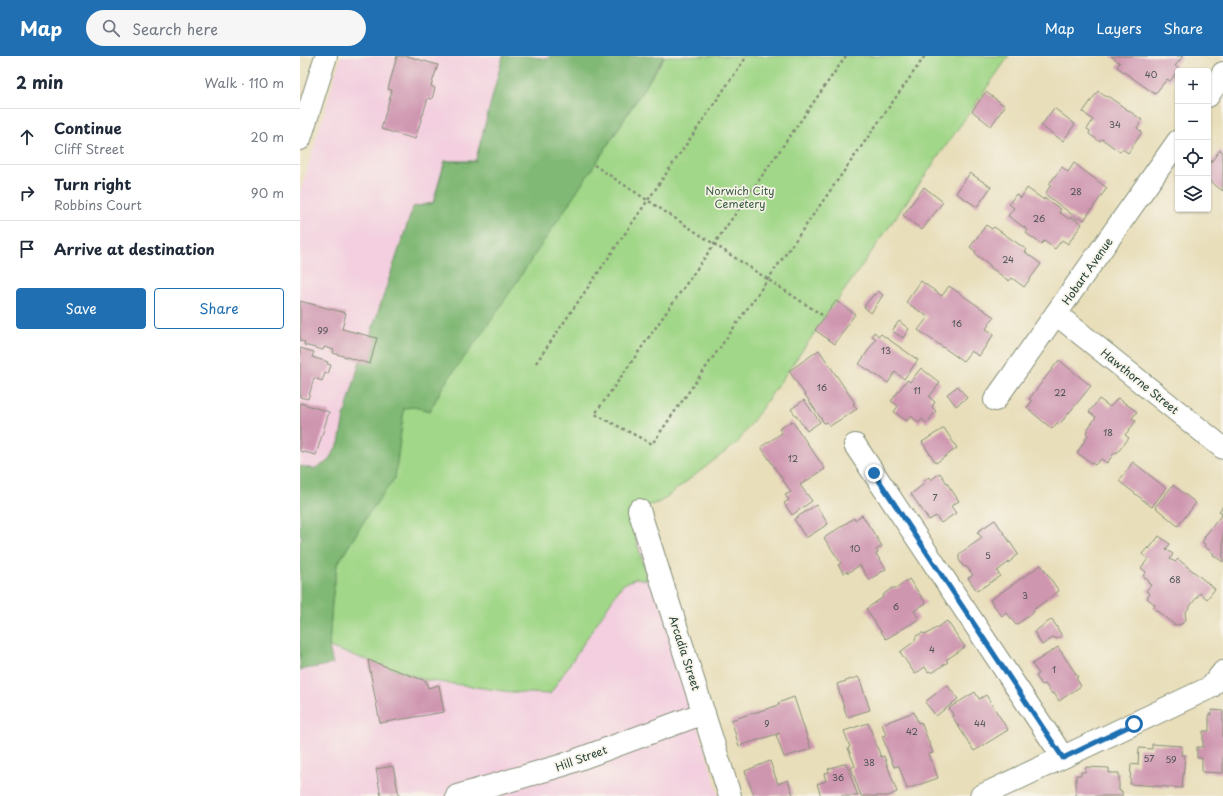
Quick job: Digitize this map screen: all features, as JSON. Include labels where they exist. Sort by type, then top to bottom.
[{"type":"street","points":[[300,137],[326,56]]},
{"type":"street","points":[[1211,91],[1223,73]]},
{"type":"street","name":"Hobart Avenue","points":[[995,400],[1175,145]]},
{"type":"street","name":"Hawthorne Street","points":[[1056,314],[1223,448]]},
{"type":"street","points":[[855,445],[1063,758]]},
{"type":"street","name":"Arcadia Street","points":[[639,510],[730,796]]},
{"type":"street","points":[[981,796],[1063,758],[1219,681]]},
{"type":"street","name":"Hill Street","points":[[457,796],[563,765],[704,713]]},
{"type":"path","points":[[536,363],[747,56]]},
{"type":"path","points":[[846,56],[595,414],[652,444],[924,56]]},
{"type":"path","points":[[594,166],[824,317]]},
{"type":"shaded area","points":[[341,56],[665,56],[598,160],[430,411],[414,407],[395,478],[369,513],[337,565],[332,601],[329,647],[481,687],[511,692],[550,694],[622,585],[636,578],[648,580],[628,512],[634,510],[719,796],[300,796],[300,193]]},
{"type":"green space","points":[[503,56],[527,56],[548,59],[549,56],[664,56],[598,160],[486,328],[443,386],[430,411],[414,407],[404,408],[395,478],[369,513],[337,565],[332,601],[329,647],[333,664],[300,670],[300,544],[302,536],[300,535],[300,466],[314,469],[327,462],[339,443],[344,417],[360,361],[370,363],[377,339],[370,336],[413,207],[433,203],[445,161],[475,162]]},
{"type":"green space","name":"Norwich City Cemetery","points":[[665,56],[1009,56],[738,442],[660,502],[628,512],[648,580],[636,578],[622,585],[550,694],[511,692],[425,680],[329,647],[332,601],[337,565],[369,513],[395,478],[404,408],[414,407],[430,411],[443,386],[486,328],[413,207],[433,203],[445,161],[598,160]]},
{"type":"building","points":[[397,56],[407,56],[438,65],[431,86],[435,88],[432,99],[428,98],[415,139],[381,129],[392,90],[388,89]]},
{"type":"building","points":[[1111,56],[1183,56],[1175,66],[1178,68],[1175,68],[1175,74],[1170,81],[1167,79],[1155,94],[1117,67],[1120,63]]},
{"type":"building","points":[[1098,91],[1142,120],[1137,128],[1142,132],[1128,153],[1122,149],[1120,152],[1102,139],[1099,141],[1089,134],[1090,131],[1087,129],[1093,120],[1083,112]]},
{"type":"building","points":[[986,92],[1005,106],[991,126],[972,111]]},
{"type":"building","points":[[1054,108],[1075,124],[1063,141],[1041,126]]},
{"type":"building","points":[[1220,150],[1223,152],[1223,191],[1211,182],[1211,162]]},
{"type":"building","points":[[1074,163],[1107,188],[1084,220],[1080,217],[1078,219],[1045,194],[1051,185],[1049,184],[1062,167],[1068,172]]},
{"type":"building","points":[[970,173],[991,187],[977,207],[956,193]]},
{"type":"building","points":[[924,187],[943,202],[922,230],[903,215]]},
{"type":"building","points":[[1027,188],[1044,200],[1044,198],[1061,209],[1059,212],[1069,219],[1071,217],[1082,224],[1068,244],[1062,240],[1055,249],[1044,241],[1041,244],[1026,233],[1028,230],[1008,216],[1014,208],[1009,204],[1016,194],[1021,198]]},
{"type":"building","points":[[986,225],[992,229],[994,227],[1027,250],[1025,252],[1041,264],[1024,287],[1012,278],[1009,281],[990,267],[990,265],[975,254],[976,252],[970,247]]},
{"type":"building","points":[[921,281],[942,296],[949,286],[994,317],[986,329],[994,334],[979,356],[971,351],[963,361],[918,330],[928,317],[906,302]]},
{"type":"building","points":[[878,291],[883,295],[871,313],[864,307]]},
{"type":"building","points":[[300,301],[346,313],[342,329],[377,338],[370,364],[333,353],[334,350],[324,347],[323,350],[304,345],[305,342],[300,341]]},
{"type":"building","points":[[836,301],[855,314],[835,344],[815,330]]},
{"type":"building","points":[[899,321],[909,329],[903,338],[892,331]]},
{"type":"building","points":[[874,332],[879,336],[881,334],[918,360],[904,379],[895,372],[888,383],[859,364],[876,339],[872,336]]},
{"type":"building","points":[[300,348],[314,352],[312,357],[328,362],[327,364],[331,365],[328,374],[325,373],[322,381],[314,378],[308,399],[300,397]]},
{"type":"building","points":[[819,350],[855,403],[853,404],[857,409],[830,426],[827,422],[824,423],[789,371]]},
{"type":"building","points":[[1059,360],[1091,386],[1059,425],[1057,423],[1052,429],[1027,408],[1032,401],[1029,399]]},
{"type":"building","points":[[921,368],[940,383],[929,397],[935,402],[932,407],[936,411],[927,423],[922,419],[919,423],[911,416],[907,421],[894,412],[898,406],[891,401],[907,380],[910,382]]},
{"type":"building","points":[[958,386],[967,398],[956,406],[947,394]]},
{"type":"building","points":[[1118,398],[1137,412],[1132,418],[1136,421],[1125,435],[1129,438],[1117,453],[1115,452],[1107,463],[1101,459],[1095,465],[1077,453],[1088,435],[1086,433],[1087,430],[1096,417],[1089,412],[1099,399],[1110,407]]},
{"type":"building","points":[[804,400],[820,422],[807,431],[791,409]]},
{"type":"building","points":[[300,403],[329,412],[316,455],[300,451]]},
{"type":"building","points":[[792,421],[825,469],[800,485],[812,501],[792,515],[784,503],[789,500],[785,495],[791,492],[761,447],[782,433],[779,429]]},
{"type":"building","points":[[944,428],[957,448],[936,463],[922,442]]},
{"type":"building","points":[[1133,462],[1166,488],[1152,507],[1119,481]]},
{"type":"building","points":[[940,473],[959,501],[951,506],[956,513],[941,523],[936,516],[929,520],[911,494],[925,483],[924,481],[929,477],[931,480]]},
{"type":"building","points":[[1173,485],[1196,503],[1178,526],[1155,507]]},
{"type":"building","points":[[816,505],[828,524],[806,538],[794,519]]},
{"type":"building","points":[[1223,506],[1223,513],[1219,511]]},
{"type":"building","points":[[1223,513],[1223,562],[1213,555],[1214,554],[1204,546],[1205,544],[1202,542],[1205,538],[1204,537]]},
{"type":"building","points":[[862,515],[882,546],[876,550],[878,553],[876,554],[886,569],[869,580],[860,565],[848,573],[847,571],[844,573],[838,565],[841,563],[824,538],[854,518],[855,520]]},
{"type":"building","points":[[995,520],[1018,554],[997,571],[1000,576],[977,591],[968,578],[973,575],[959,560],[959,554],[982,538],[977,532]]},
{"type":"building","points":[[1159,536],[1170,544],[1166,549],[1173,554],[1170,559],[1175,562],[1178,559],[1215,589],[1207,599],[1200,593],[1185,613],[1186,619],[1182,624],[1175,625],[1153,608],[1155,605],[1147,598],[1150,594],[1146,591],[1151,585],[1143,576],[1146,572],[1141,568],[1148,559],[1142,554],[1148,547],[1149,549]]},
{"type":"building","points":[[1041,565],[1059,591],[1033,610],[1034,612],[1016,625],[1007,613],[1002,616],[990,600]]},
{"type":"building","points":[[909,579],[926,603],[914,611],[919,619],[886,639],[866,609],[882,598],[884,594],[892,588],[897,588]]},
{"type":"building","points":[[1052,619],[1062,636],[1056,639],[1054,637],[1042,645],[1034,632]]},
{"type":"building","points":[[947,621],[965,647],[946,660],[948,662],[932,673],[930,671],[928,672],[925,667],[915,674],[900,652],[915,641],[916,636],[922,633],[927,634]]},
{"type":"building","points":[[1058,647],[1078,677],[1076,678],[1081,686],[1059,701],[1054,693],[1052,694],[1045,684],[1042,685],[1036,676],[1039,674],[1032,664]]},
{"type":"building","points":[[368,660],[426,681],[428,688],[439,685],[444,712],[380,723]]},
{"type":"building","points":[[858,677],[870,710],[847,717],[837,684]]},
{"type":"building","points":[[947,685],[958,699],[936,716],[925,702]]},
{"type":"building","points":[[975,692],[979,699],[986,695],[1008,730],[974,751],[952,716],[953,715],[949,708]]},
{"type":"building","points":[[794,697],[811,749],[784,757],[776,735],[780,733],[739,746],[731,720],[779,705],[778,703]]},
{"type":"building","points":[[1212,710],[1223,711],[1223,773],[1202,772],[1202,758],[1197,758],[1197,747],[1203,747],[1203,731],[1209,731],[1209,714],[1212,714]]},
{"type":"building","points":[[914,712],[918,723],[921,722],[933,753],[929,754],[938,778],[907,789],[899,766],[894,767],[882,736],[886,735],[882,724]]},
{"type":"building","points":[[868,723],[881,757],[884,756],[897,792],[888,796],[861,796],[851,768],[855,766],[848,748],[850,747],[844,731]]},
{"type":"building","points":[[1152,744],[1182,746],[1181,755],[1185,755],[1182,788],[1130,784],[1131,764],[1138,765],[1139,748],[1152,749]]},
{"type":"building","points":[[770,761],[778,784],[788,780],[793,795],[754,796],[745,771]]},
{"type":"building","points":[[846,763],[858,796],[821,796],[817,784],[826,781],[824,774],[829,772],[828,769]]},
{"type":"building","points":[[393,766],[399,796],[381,796],[376,769]]},
{"type":"building","points":[[1086,767],[1109,768],[1109,773],[1119,773],[1119,791],[1122,791],[1122,796],[1076,796],[1076,775],[1081,775],[1081,772],[1085,772]]},
{"type":"route","points":[[874,473],[1063,758],[1134,724]]}]
